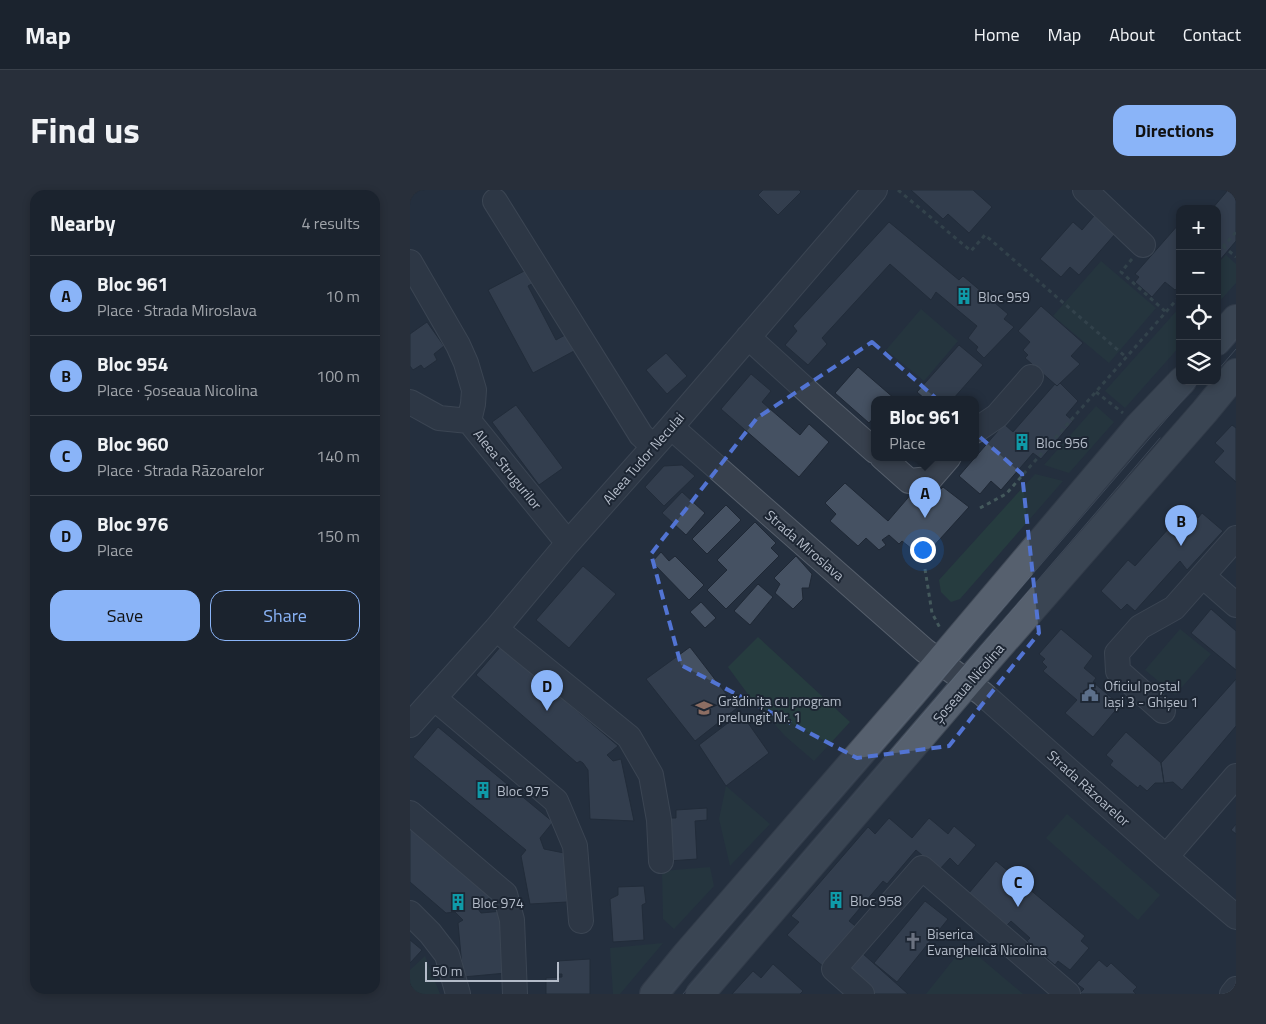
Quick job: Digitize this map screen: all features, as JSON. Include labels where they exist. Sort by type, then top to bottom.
[{"type":"main road","points":[[1218,340],[1236,319]]},
{"type":"main road","name":"Șoseaua Nicolina","points":[[700,994],[1236,373]]},
{"type":"main road","points":[[654,994],[1139,426],[1178,385]]},
{"type":"street","points":[[1085,190],[1144,245]]},
{"type":"street","name":"Aleea Tudor Neculai","points":[[410,726],[748,337],[864,194]]},
{"type":"street","points":[[495,201],[641,435],[653,446]]},
{"type":"street","points":[[410,262],[458,345],[466,363],[474,390],[469,421]]},
{"type":"street","points":[[748,337],[871,447]]},
{"type":"street","points":[[979,428],[997,416],[1031,377]]},
{"type":"street","name":"Aleea Strugurilor","points":[[410,402],[439,418],[469,421],[568,543]]},
{"type":"street","name":"Strada Miroslava","points":[[671,427],[924,650],[940,661]]},
{"type":"street","points":[[886,461],[909,481],[930,479],[946,461]]},
{"type":"street","points":[[1163,711],[1118,672],[1117,653],[1140,627],[1174,608],[1236,538]]},
{"type":"street","points":[[1203,576],[1236,605]]},
{"type":"street","points":[[496,629],[629,737],[651,775],[659,820],[661,861]]},
{"type":"street","name":"Strada Răzoarelor","points":[[940,661],[984,694],[1236,917]]},
{"type":"street","points":[[434,698],[556,801],[575,846],[581,921]]},
{"type":"street","points":[[1166,857],[1236,776]]},
{"type":"street","points":[[410,813],[505,894],[512,920],[515,994]]},
{"type":"street","points":[[862,994],[834,970],[922,868],[1068,994]]},
{"type":"street","points":[[410,913],[430,933],[447,955],[458,994]]},
{"type":"street","points":[[1232,994],[1236,989]]},
{"type":"path","points":[[898,190],[971,251],[986,236],[1126,356]]},
{"type":"path","points":[[1220,250],[1236,232]]},
{"type":"path","points":[[1144,245],[1121,272],[1166,312]]},
{"type":"path","points":[[1224,246],[1236,257]]},
{"type":"path","points":[[980,508],[1006,494],[1176,301]]},
{"type":"path","points":[[1096,392],[1139,426]]},
{"type":"path","points":[[925,569],[932,613]]},
{"type":"highlighted area","points":[[872,342],[1022,474],[1039,633],[949,746],[857,758],[681,665],[651,554],[757,418]]},
{"type":"green space","points":[[1226,255],[1236,264],[1236,283],[1221,300],[1221,295],[1221,260]]},
{"type":"green space","points":[[1101,261],[1156,308],[1109,363],[1053,316]]},
{"type":"green space","points":[[921,309],[958,341],[924,381],[886,350]]},
{"type":"green space","points":[[1176,311],[1176,351],[1125,408],[1105,391]]},
{"type":"green space","points":[[1096,406],[1114,422],[1069,473],[1044,465]]},
{"type":"green space","points":[[1035,474],[1063,481],[960,599],[951,602],[941,592],[939,580]]},
{"type":"green space","points":[[1180,629],[1211,654],[1175,695],[1145,670]]},
{"type":"green space","points":[[758,637],[850,722],[814,761],[785,736],[747,693],[728,667]]},
{"type":"green space","points":[[726,786],[770,824],[730,866],[719,819]]},
{"type":"green space","points":[[1067,814],[1160,895],[1138,920],[1046,838]]},
{"type":"green space","points":[[710,867],[714,886],[674,929],[663,919],[662,871]]},
{"type":"green space","points":[[663,943],[620,994],[613,994],[610,948]]},
{"type":"green space","points":[[965,945],[1023,994],[926,994]]},
{"type":"green space","points":[[425,956],[440,994],[410,994],[410,970]]},
{"type":"building","points":[[763,190],[799,190],[801,192],[778,215],[758,195]]},
{"type":"building","points":[[911,190],[973,190],[992,207],[969,233],[948,214],[943,219]]},
{"type":"building","points":[[1228,190],[1236,190],[1236,241],[1221,259],[1221,205],[1215,205]]},
{"type":"building","points":[[1094,216],[1115,234],[1079,275],[1070,267],[1061,277],[1040,259],[1073,222],[1082,230]]},
{"type":"building","name":"Bloc 959","points":[[889,222],[959,280],[963,276],[1008,314],[1004,319],[1014,327],[984,358],[976,350],[978,347],[968,338],[977,326],[936,292],[931,300],[890,264],[822,338],[827,344],[808,365],[785,345],[797,331],[793,326]]},
{"type":"building","points":[[1176,227],[1176,289],[1165,282],[1152,297],[1135,282],[1139,277],[1135,274]]},
{"type":"building","points":[[528,269],[535,282],[528,286],[556,340],[565,335],[574,351],[533,373],[488,290]]},
{"type":"building","points":[[1041,306],[1083,343],[1071,356],[1080,364],[1057,386],[1025,358],[1028,355],[1023,350],[1030,342],[1018,331]]},
{"type":"building","points":[[427,322],[444,346],[434,354],[437,360],[424,369],[421,365],[413,370],[410,366],[410,334]]},
{"type":"building","points":[[959,345],[983,365],[956,396],[922,396],[917,392]]},
{"type":"building","points":[[666,353],[687,376],[667,394],[646,370]]},
{"type":"building","points":[[858,367],[892,396],[871,396],[871,421],[869,423],[835,393]]},
{"type":"building","points":[[751,374],[771,391],[762,402],[800,435],[809,424],[829,442],[799,477],[721,409]]},
{"type":"building","name":"Bloc 956","points":[[1060,383],[1078,401],[1066,415],[1073,421],[1041,459],[1033,453],[1001,490],[991,481],[980,494],[959,476],[972,461],[979,461],[979,453],[1004,424],[1013,432],[1055,384],[1057,386]]},
{"type":"building","points":[[516,405],[563,468],[539,485],[492,422]]},
{"type":"building","points":[[1232,425],[1236,428],[1236,482],[1214,462],[1224,451],[1215,443]]},
{"type":"building","points":[[682,465],[695,476],[664,506],[645,487],[664,466]]},
{"type":"building","points":[[845,483],[888,521],[919,485],[932,498],[943,487],[969,507],[930,550],[919,539],[912,549],[902,541],[899,544],[889,535],[882,540],[886,545],[879,550],[866,538],[858,546],[830,521],[836,514],[825,503]]},
{"type":"building","points":[[682,492],[705,513],[686,535],[662,513]]},
{"type":"building","points":[[726,505],[741,520],[707,554],[692,539]]},
{"type":"building","points":[[1187,508],[1198,518],[1202,513],[1223,531],[1187,570],[1180,561],[1135,611],[1127,604],[1121,610],[1101,591],[1128,560],[1135,566]]},
{"type":"building","points":[[755,522],[776,543],[771,548],[779,556],[726,609],[707,590],[727,570],[717,560]]},
{"type":"building","points":[[661,552],[669,561],[675,556],[704,585],[689,600],[652,562]]},
{"type":"building","points":[[796,556],[812,574],[809,588],[802,588],[803,599],[793,609],[775,593],[780,584],[774,578]]},
{"type":"building","points":[[583,566],[616,594],[569,648],[536,620]]},
{"type":"building","points":[[758,584],[773,597],[750,625],[734,611]]},
{"type":"building","points":[[701,602],[716,618],[705,628],[690,612]]},
{"type":"building","points":[[1211,609],[1236,631],[1236,670],[1191,633]]},
{"type":"building","points":[[1061,629],[1093,656],[1084,668],[1096,678],[1093,682],[1120,705],[1093,737],[1065,713],[1077,700],[1043,671],[1047,667],[1042,662],[1045,659],[1039,654]]},
{"type":"building","points":[[501,646],[618,746],[607,755],[613,761],[621,759],[634,821],[590,819],[588,770],[583,763],[580,761],[577,763],[476,675]]},
{"type":"building","points":[[690,647],[737,708],[695,741],[646,679]]},
{"type":"building","points":[[1236,679],[1236,726],[1182,790],[1173,782],[1164,783],[1161,763]]},
{"type":"building","points":[[741,713],[769,753],[726,786],[699,745]]},
{"type":"building","name":"Bloc 975","points":[[438,727],[553,822],[540,838],[544,849],[569,854],[567,902],[530,904],[521,856],[526,850],[413,757]]},
{"type":"building","points":[[1126,732],[1161,763],[1164,783],[1155,783],[1147,791],[1140,785],[1138,788],[1110,765],[1113,761],[1106,755]]},
{"type":"building","points":[[707,808],[707,820],[695,821],[697,859],[668,861],[667,818],[676,818],[676,810]]},
{"type":"building","name":"Bloc 958","points":[[889,818],[912,838],[929,818],[948,834],[954,826],[976,845],[958,866],[950,858],[939,870],[916,850],[887,884],[883,881],[849,921],[859,929],[825,968],[787,935],[799,922],[791,916],[868,827],[875,834]]},
{"type":"building","points":[[1236,824],[1236,834],[1231,830]]},
{"type":"building","name":"Bloc 974","points":[[410,825],[491,897],[476,906],[481,913],[503,911],[506,973],[463,977],[458,923],[463,920],[455,912],[446,913],[410,882]]},
{"type":"building","points":[[996,861],[1085,936],[1081,941],[1089,948],[1070,970],[1058,961],[1055,965],[1027,941],[1030,938],[1011,921],[1007,925],[969,893]]},
{"type":"building","points":[[644,886],[646,903],[642,905],[644,940],[613,942],[610,899],[618,895],[618,887]]},
{"type":"building","name":"Biserica Evanghelică Nicolina","points":[[925,901],[948,919],[897,982],[874,963]]},
{"type":"building","points":[[410,940],[422,950],[410,963]]},
{"type":"building","points":[[862,953],[908,994],[869,994],[844,973]]},
{"type":"building","points":[[590,959],[590,994],[546,994],[546,978],[562,977],[562,974],[558,974],[557,961]]},
{"type":"building","points":[[1099,960],[1107,967],[1111,963],[1137,987],[1133,991],[1136,994],[1079,994],[1084,989],[1077,984]]},
{"type":"building","points":[[773,964],[803,991],[800,994],[732,994],[753,971],[761,978]]},
{"type":"tram line","points":[[1223,354],[1236,339]]},
{"type":"tram line","points":[[1221,366],[1236,349]]},
{"type":"tram line","points":[[670,994],[1196,385]]},
{"type":"tram line","points":[[683,994],[1160,438]]},
{"type":"place","name":"Bloc 959","points":[[964,296]]},
{"type":"place","name":"Bloc 956","points":[[1022,442]]},
{"type":"place","name":"Bloc 961","points":[[925,518]]},
{"type":"place","name":"Bloc 954","points":[[1181,546]]},
{"type":"place","name":"Oficiul poștal Iași 3 - Ghișeu 1","points":[[1090,693]]},
{"type":"place","name":"Grădinița cu program prelungit Nr. 1","points":[[704,708]]},
{"type":"place","name":"Bloc 976","points":[[547,711]]},
{"type":"place","name":"Bloc 975","points":[[483,790]]},
{"type":"place","name":"Bloc 958","points":[[836,900]]},
{"type":"place","name":"Bloc 974","points":[[458,902]]},
{"type":"place","name":"Bloc 960","points":[[1018,907]]},
{"type":"place","name":"Biserica Evanghelică Nicolina","points":[[913,941]]}]
